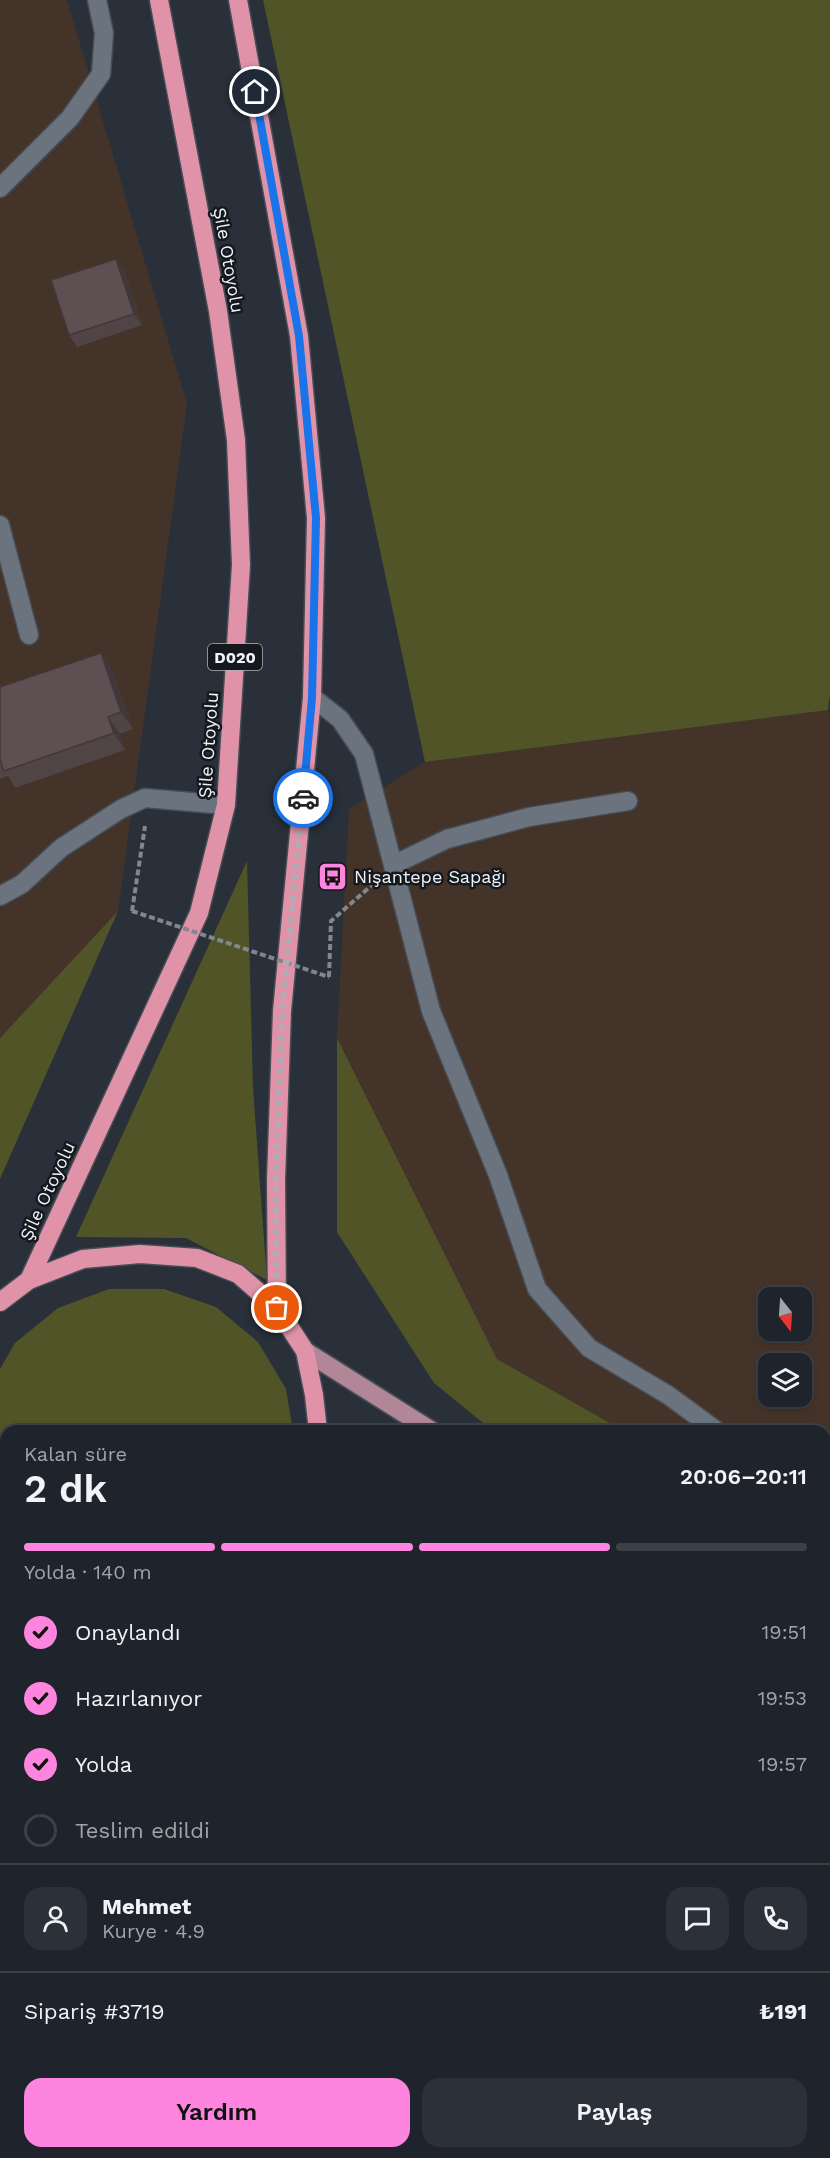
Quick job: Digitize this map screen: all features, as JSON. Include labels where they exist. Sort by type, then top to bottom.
[{"type":"highway","name":"Şile Otoyolu","points":[[29,1280],[199,913],[226,805],[241,565],[236,440],[218,311],[159,0]]},
{"type":"highway","points":[[238,0],[299,336],[316,518],[312,698],[282,1011],[276,1180],[277,1308]]},
{"type":"highway","points":[[0,1302],[29,1280],[83,1259],[140,1254],[197,1258],[238,1274],[277,1308],[305,1351],[317,1425]]},
{"type":"main road","points":[[305,1351],[422,1425]]},
{"type":"street","points":[[0,188],[70,118],[101,74],[104,33],[97,0]]},
{"type":"street","points":[[0,525],[29,635]]},
{"type":"street","points":[[312,698],[340,719],[364,754],[431,1011],[498,1175],[537,1289],[589,1348],[668,1395],[709,1425]]},
{"type":"street","points":[[0,897],[22,884],[61,848],[121,809],[145,798],[226,805]]},
{"type":"street","points":[[393,865],[447,839],[529,817],[628,801]]},
{"type":"path","points":[[145,835],[132,911],[329,977],[331,921],[393,865]]},
{"type":"shaded area","points":[[0,0],[67,0],[187,404],[118,911],[0,1038]]},
{"type":"shaded area","points":[[828,710],[830,717],[830,1425],[613,1425],[497,1359],[337,1038],[349,809],[425,762]]},
{"type":"green space","points":[[263,0],[830,0],[830,693],[828,710],[425,762]]},
{"type":"green space","points":[[247,861],[253,1088],[267,1280],[186,1238],[76,1237]]},
{"type":"green space","points":[[118,911],[0,1179],[0,1038]]},
{"type":"green space","points":[[337,1038],[497,1359],[613,1425],[486,1425],[434,1383],[337,1232]]},
{"type":"green space","points":[[109,1289],[164,1289],[216,1307],[258,1342],[286,1389],[292,1425],[0,1425],[0,1369],[15,1343],[58,1308]]},
{"type":"building","points":[[116,259],[134,314],[69,335],[51,280]]},
{"type":"building","points":[[101,653],[121,712],[108,717],[114,733],[4,771],[0,759],[0,687]]},
{"type":"way so far","points":[[277,1308],[276,1180],[282,1011],[303,798]]},
{"type":"place","name":"Nişantepe Sapağı","points":[[333,876]]},
{"type":"route","points":[[255,92],[299,336],[316,518],[312,698],[303,798]]}]
